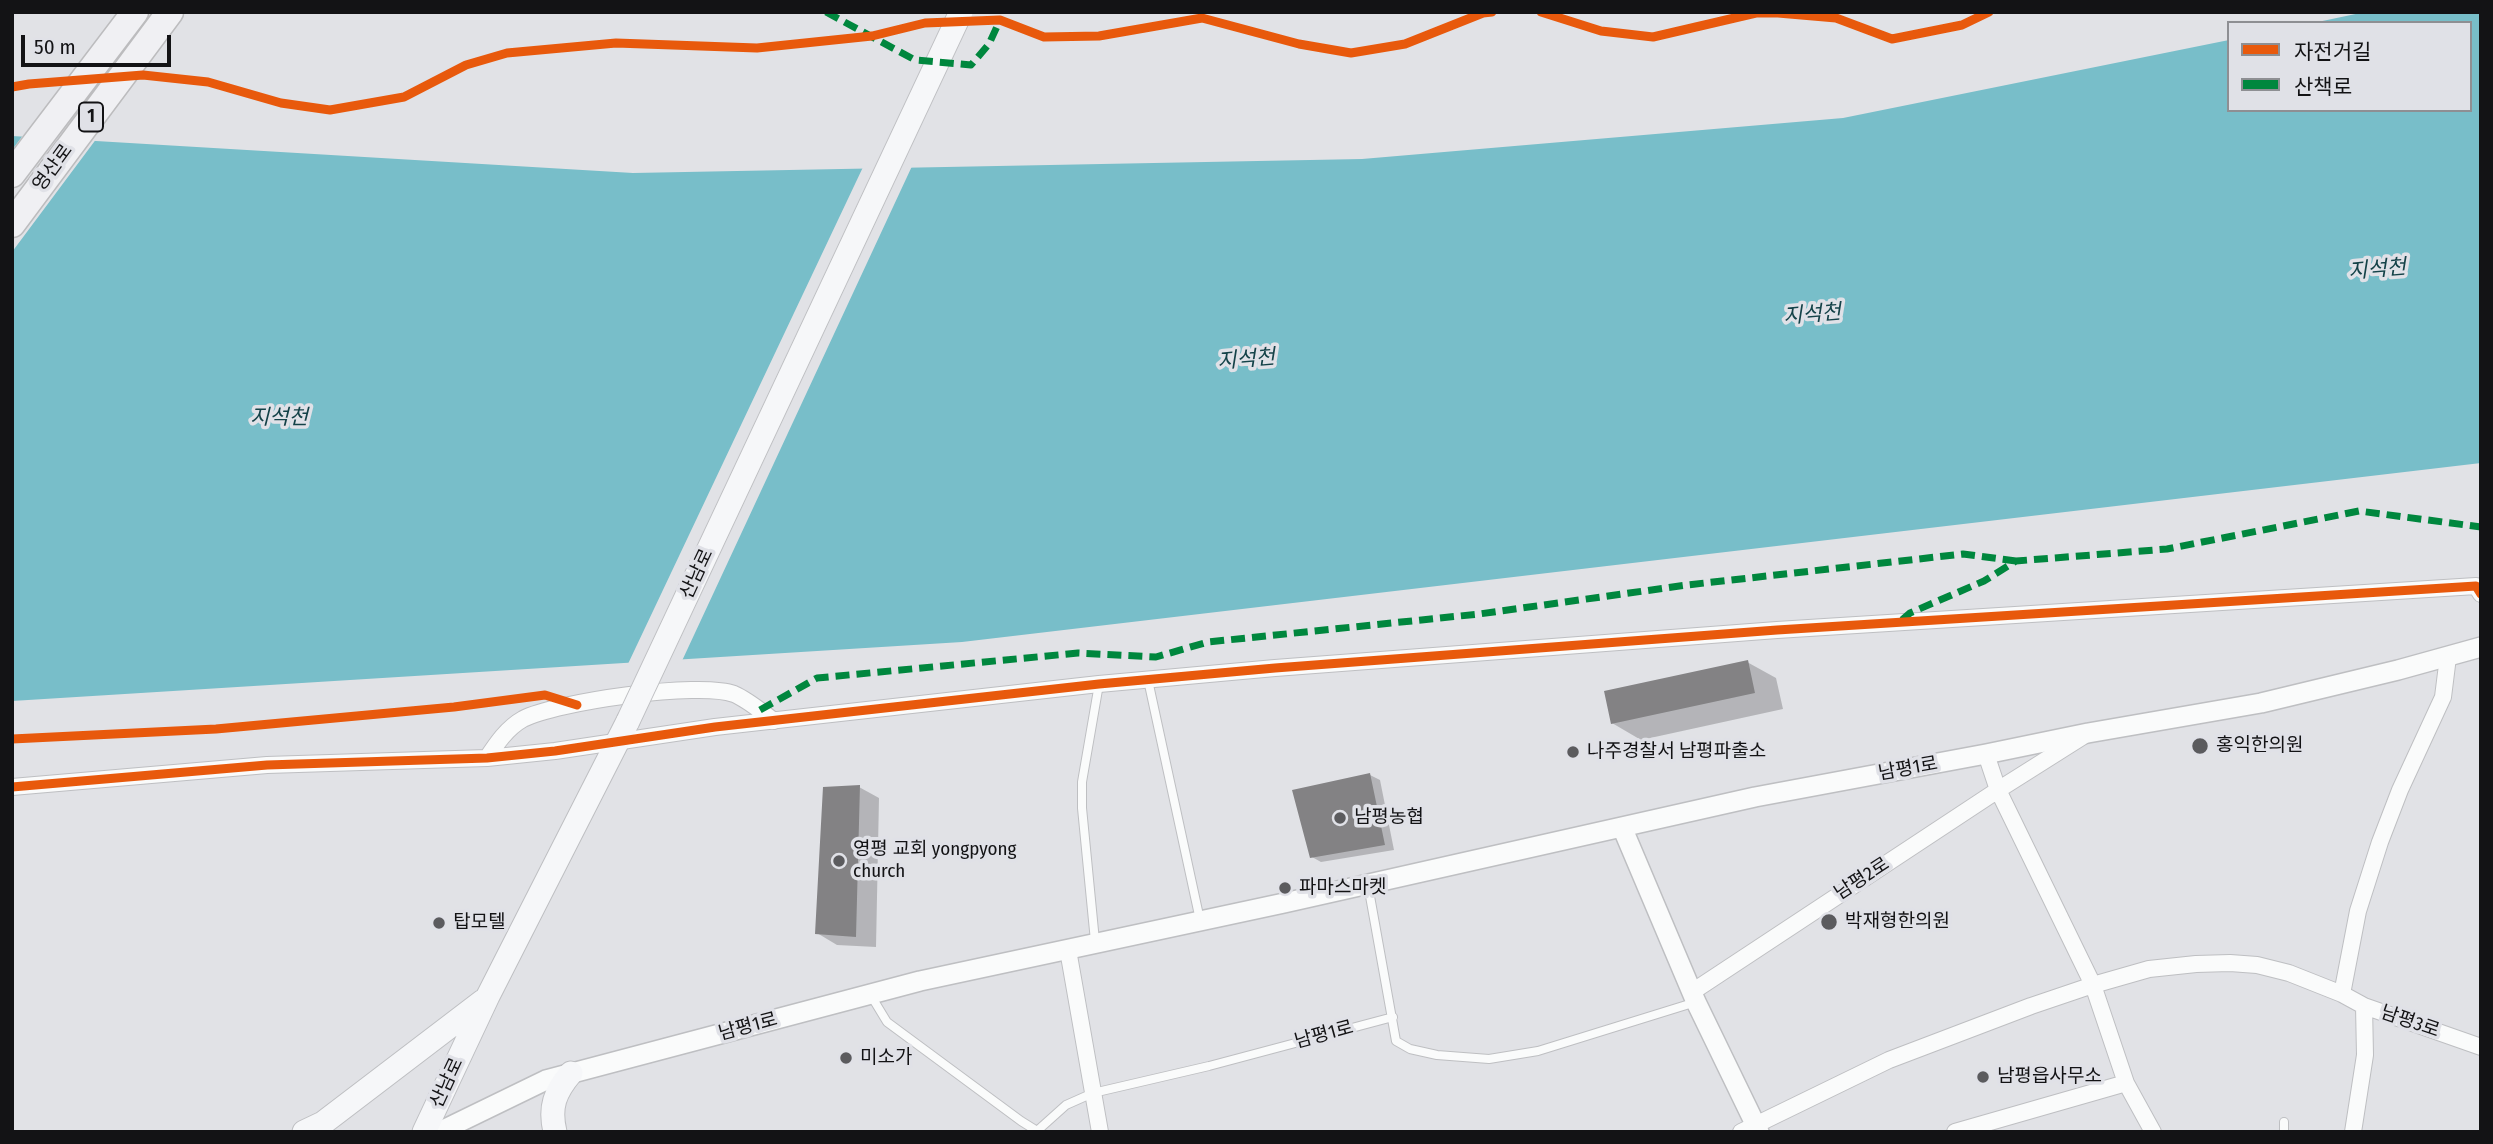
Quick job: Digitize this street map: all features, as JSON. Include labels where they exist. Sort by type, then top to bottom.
[{"type":"highway","name":"영산로","points":[[12,174],[135,12]]},
{"type":"highway","name":"영산로","points":[[12,223],[170,12]]},
{"type":"main road","name":"산남로","points":[[424,1132],[488,996],[623,731],[961,12]]},
{"type":"main road","points":[[304,1132],[323,1123],[488,996]]},
{"type":"main road","points":[[555,1132],[552,1106],[558,1088],[571,1073]]},
{"type":"street","points":[[12,787],[267,765],[487,758],[623,731],[774,721],[1099,684],[1275,668],[1933,620],[2476,586],[2481,594]]},
{"type":"street","name":"남평1로","points":[[439,1132],[546,1080],[920,981],[1755,797],[2088,733],[2261,703],[2481,647]]},
{"type":"street","points":[[1622,827],[1752,1129],[1889,1059],[2093,985],[2149,969],[2230,963],[2257,965],[2289,973],[2342,994],[2358,911],[2376,853],[2400,790],[2443,697],[2448,657]]},
{"type":"street","points":[[487,758],[501,737],[523,719],[603,699],[688,690],[717,691],[733,694],[774,721]]},
{"type":"street","name":"남평2로","points":[[1694,997],[1998,790],[2088,733]]},
{"type":"street","points":[[1986,754],[1998,790],[2093,985],[2126,1083],[2153,1132]]},
{"type":"street","points":[[1068,950],[1100,1132]]},
{"type":"street","name":"남평3로","points":[[2342,994],[2364,1006],[2481,1047]]},
{"type":"street","points":[[2353,1132],[2365,1055],[2364,1006]]},
{"type":"street","points":[[1955,1132],[2126,1083]]},
{"type":"lane","points":[[1148,680],[1200,921]]},
{"type":"lane","points":[[1095,944],[1082,782],[1099,684]]},
{"type":"lane","points":[[1368,884],[1396,1041],[1410,1049],[1437,1055],[1489,1059],[1538,1051],[1694,997]]},
{"type":"lane","name":"남평1로","points":[[870,995],[887,1023],[1037,1131],[1066,1105],[1093,1093],[1209,1066],[1393,1017]]},
{"type":"water","name":"지석천","points":[[2365,12],[2481,12],[2481,463],[962,642],[12,701],[12,136],[633,173],[1362,159],[1843,118],[2227,40],[2227,112],[2472,112],[2472,21],[2322,21]]},
{"type":"pier","points":[[24,134],[97,138],[12,252],[12,150]]},
{"type":"pier","points":[[913,164],[681,663],[627,666],[864,165]]},
{"type":"building","points":[[1748,660],[1755,693],[1611,724],[1604,691]]},
{"type":"building","name":"남평농협","points":[[1370,773],[1385,845],[1310,858],[1292,790]]},
{"type":"building","name":"영평 교회 yongpyong church","points":[[860,785],[856,937],[815,934],[823,787]]},
{"type":"marked path","points":[[826,12],[915,60],[971,65],[989,44],[1000,20]]},
{"type":"marked path","points":[[1902,620],[1910,613],[1984,581],[2016,561],[2167,549],[2359,511],[2481,527]]},
{"type":"marked path","points":[[760,710],[817,678],[1078,653],[1156,657],[1208,642],[1479,614],[1687,585],[1963,554],[2016,561]]},
{"type":"cycle path","points":[[12,87],[143,75],[208,82],[281,103],[330,110],[404,97],[466,65],[507,53],[616,43],[757,48],[872,36],[925,23],[1000,20],[1044,37],[1099,36],[1202,18],[1299,44],[1351,53],[1405,44],[1483,13],[1492,12]]},
{"type":"cycle path","points":[[1541,12],[1601,31],[1653,37],[1756,13],[1778,13],[1836,18],[1892,39],[1962,25],[1989,12]]},
{"type":"cycle path","points":[[12,787],[267,765],[487,758],[555,751],[715,727],[1099,684],[1275,668],[1777,630],[2476,586],[2481,594]]},
{"type":"cycle path","points":[[12,739],[216,729],[454,707],[545,695],[577,705]]},
{"type":"place","name":"홍익한의원","points":[[2200,746]]},
{"type":"place","name":"나주경찰서 남평파출소","points":[[1573,752]]},
{"type":"place","name":"남평농협","points":[[1340,818]]},
{"type":"place","name":"영평 교회 yongpyong church","points":[[839,861]]},
{"type":"place","name":"파마스마켓","points":[[1285,888]]},
{"type":"place","name":"박재형한의원","points":[[1829,922]]},
{"type":"place","name":"탑모텔","points":[[439,923]]},
{"type":"place","name":"미소가","points":[[846,1058]]},
{"type":"place","name":"남평읍사무소","points":[[1983,1077]]}]
